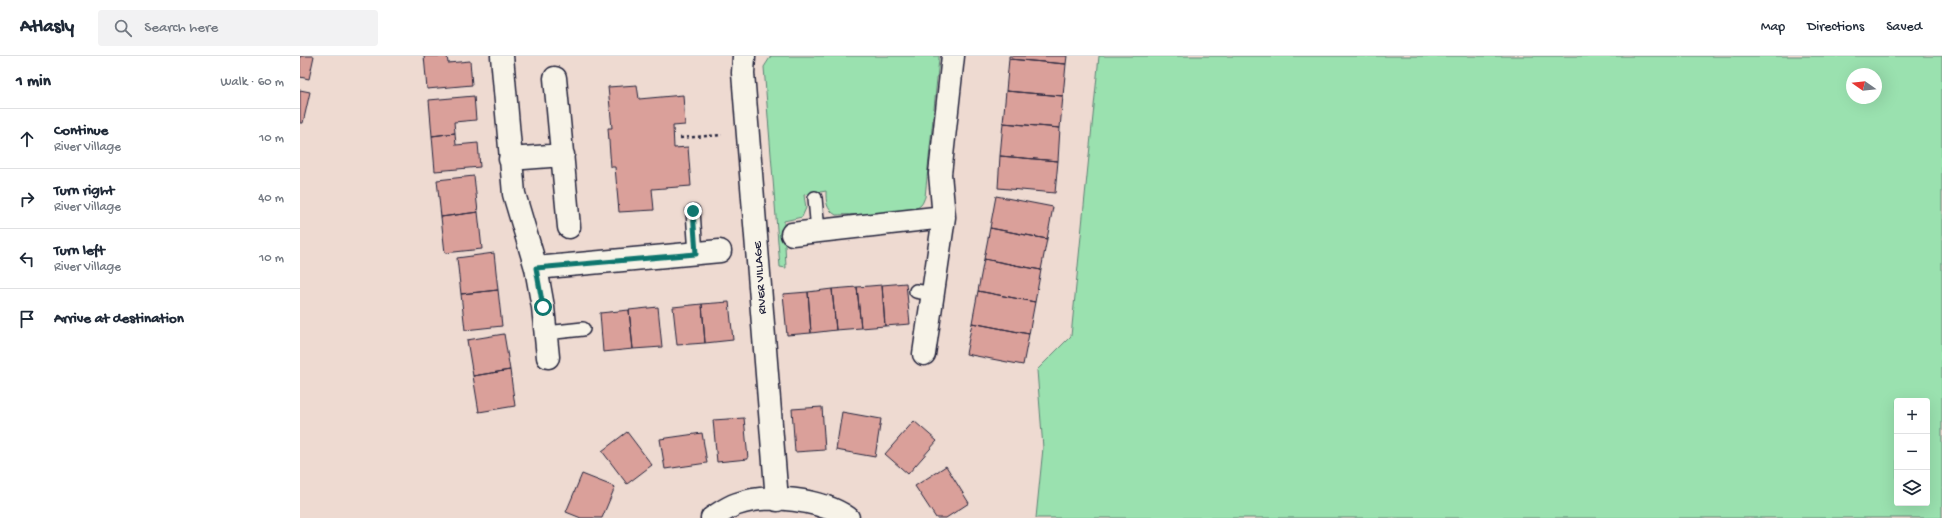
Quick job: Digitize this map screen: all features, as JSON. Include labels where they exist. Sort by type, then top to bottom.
[{"type":"street","points":[[502,56],[514,194],[536,268],[546,333],[548,357]]},
{"type":"street","name":"RIVER VILLAGE","points":[[744,56],[743,73],[777,500]]},
{"type":"street","points":[[924,354],[925,292],[944,217],[940,174],[952,56]]},
{"type":"street","points":[[555,78],[569,227]]},
{"type":"street","points":[[510,159],[563,155]]},
{"type":"street","points":[[792,234],[944,217]]},
{"type":"street","points":[[536,268],[720,251]]},
{"type":"street","points":[[712,518],[736,505],[755,500],[807,501],[834,510],[848,518]]},
{"type":"lane","points":[[815,198],[818,231]]},
{"type":"lane","points":[[693,211],[696,254]]},
{"type":"lane","points":[[546,333],[583,329]]},
{"type":"green space","points":[[771,56],[939,56],[925,197],[922,204],[915,209],[894,213],[836,215],[828,208],[826,191],[804,195],[806,208],[802,217],[784,221],[786,268],[780,267],[764,67]]},
{"type":"green space","points":[[1099,56],[1942,56],[1942,518],[1036,518],[1043,448],[1037,370],[1071,336]]},
{"type":"building","points":[[300,56],[314,56],[309,79],[300,77]]},
{"type":"building","points":[[424,56],[447,56],[448,63],[470,61],[472,85],[427,89]]},
{"type":"building","points":[[1009,56],[1067,56],[1066,64],[1009,59]]},
{"type":"building","points":[[1009,59],[1066,64],[1063,96],[1006,91]]},
{"type":"building","points":[[637,85],[639,99],[683,95],[685,125],[673,126],[674,148],[688,147],[691,186],[652,189],[654,210],[619,212],[615,167],[611,167],[608,128],[612,128],[608,87]]},
{"type":"building","points":[[300,90],[310,92],[303,123],[300,123]]},
{"type":"building","points":[[1006,91],[1063,96],[1060,128],[1003,123]]},
{"type":"building","points":[[474,96],[476,120],[454,122],[455,133],[432,136],[429,100]]},
{"type":"building","points":[[1003,123],[1060,128],[1058,161],[1000,156]]},
{"type":"building","points":[[455,133],[456,145],[478,143],[480,167],[435,171],[432,136]]},
{"type":"building","points":[[1000,156],[1058,161],[1055,193],[998,188]]},
{"type":"building","points":[[474,176],[478,212],[441,217],[437,180]]},
{"type":"building","points":[[996,196],[1053,207],[1047,239],[990,228]]},
{"type":"building","points":[[478,212],[482,249],[445,253],[441,217]]},
{"type":"building","points":[[990,228],[1047,239],[1041,270],[984,259]]},
{"type":"building","points":[[494,253],[498,290],[461,294],[457,258]]},
{"type":"building","points":[[984,259],[1041,270],[1035,302],[978,291]]},
{"type":"building","points":[[906,283],[910,324],[885,326],[882,285]]},
{"type":"building","points":[[882,285],[885,326],[861,328],[857,287]]},
{"type":"building","points":[[857,287],[861,328],[836,330],[832,289]]},
{"type":"building","points":[[832,289],[836,330],[811,333],[808,292]]},
{"type":"building","points":[[498,290],[502,326],[465,330],[461,294]]},
{"type":"building","points":[[978,291],[1035,302],[1029,334],[972,323]]},
{"type":"building","points":[[808,292],[811,333],[787,335],[783,294]]},
{"type":"building","points":[[729,302],[733,340],[705,343],[702,304]]},
{"type":"building","points":[[702,304],[705,343],[677,345],[673,307]]},
{"type":"building","points":[[658,307],[662,347],[633,349],[629,310]]},
{"type":"building","points":[[629,310],[633,349],[603,352],[600,313]]},
{"type":"building","points":[[972,323],[1029,334],[1023,365],[966,354]]},
{"type":"building","points":[[504,334],[510,370],[473,376],[467,340]]},
{"type":"building","points":[[510,370],[515,406],[479,412],[473,376]]},
{"type":"building","points":[[822,407],[825,450],[795,452],[792,409]]},
{"type":"building","points":[[842,412],[881,419],[875,457],[836,450]]},
{"type":"building","points":[[744,418],[748,459],[717,462],[713,420]]},
{"type":"building","points":[[914,421],[937,441],[908,474],[885,454]]},
{"type":"building","points":[[627,432],[652,465],[627,484],[602,451]]},
{"type":"building","points":[[702,433],[707,463],[665,469],[660,439]]},
{"type":"building","points":[[946,466],[969,503],[946,518],[936,518],[915,486]]},
{"type":"building","points":[[582,474],[615,487],[602,518],[581,518],[566,512]]},
{"type":"route","points":[[543,307],[536,268],[696,254],[693,211]]}]
